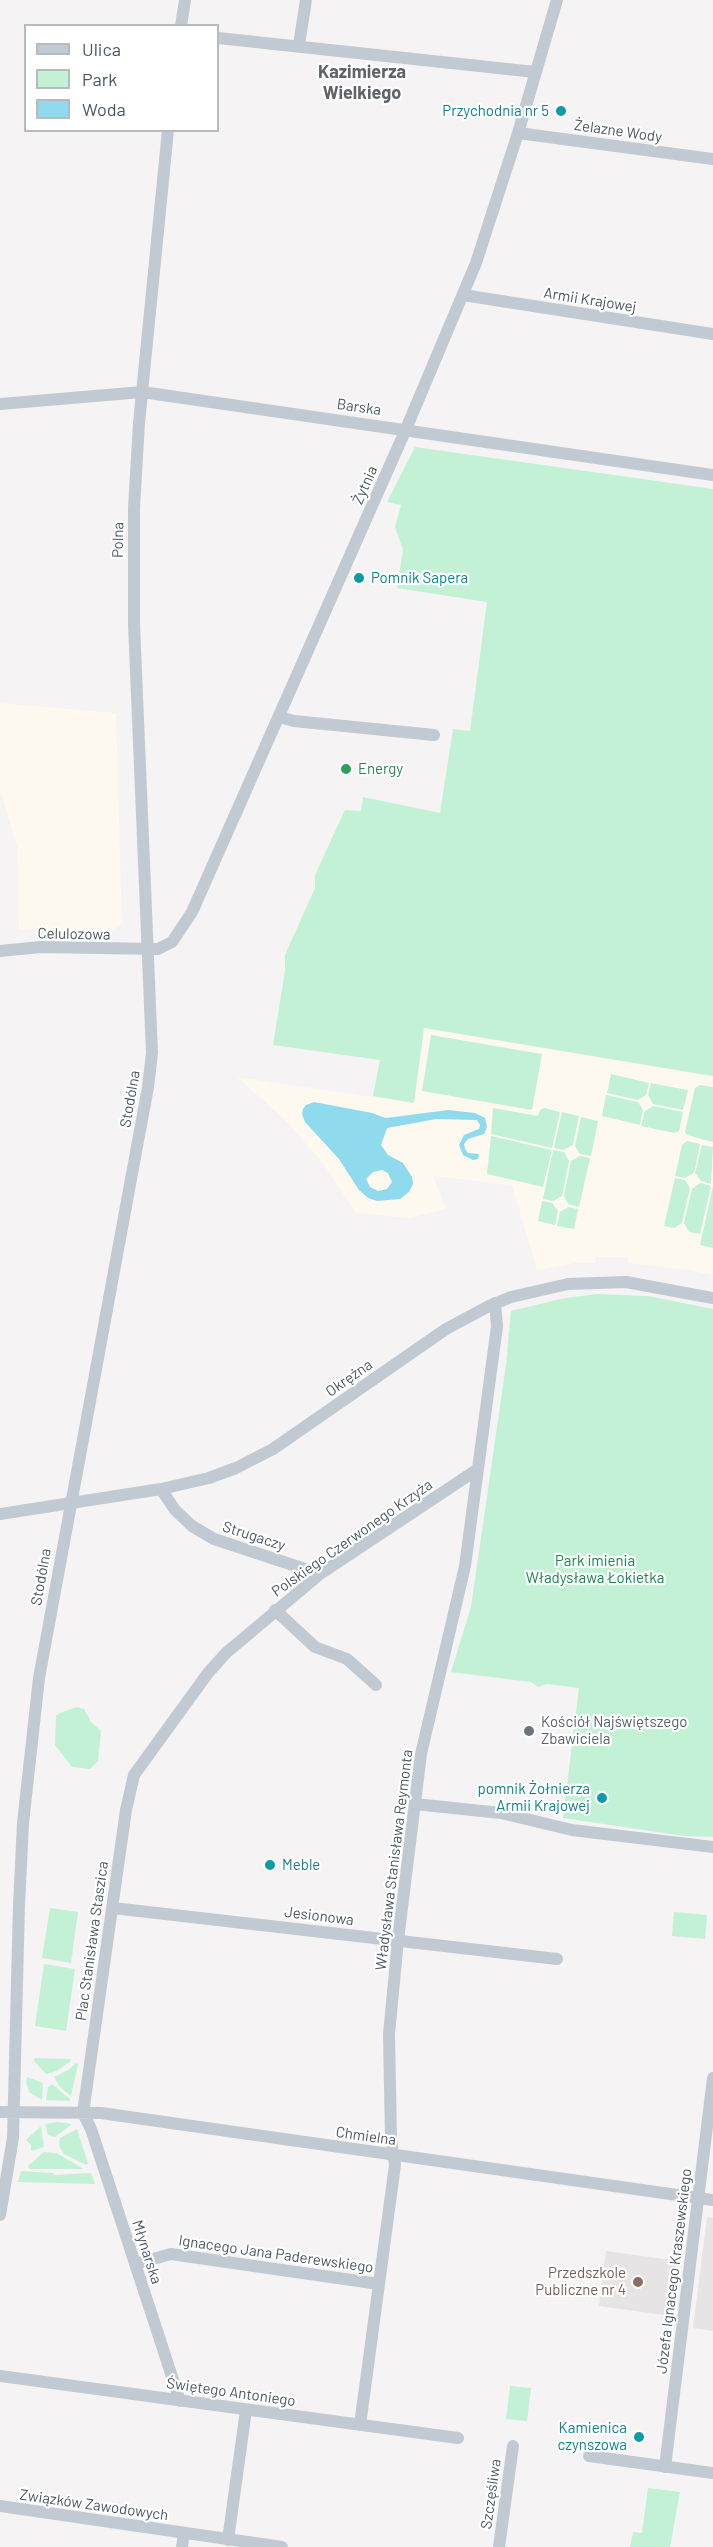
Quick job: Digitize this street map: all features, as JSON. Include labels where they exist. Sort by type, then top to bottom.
[{"type":"street","points":[[182,24],[185,0]]},
{"type":"street","points":[[299,45],[306,0]]},
{"type":"street","name":"Żytnia","points":[[148,950],[164,947],[172,942],[192,912],[406,429],[482,250],[557,0]]},
{"type":"street","points":[[219,38],[536,72]]},
{"type":"street","name":"Polna","points":[[148,950],[133,572],[134,508],[142,392],[168,132]]},
{"type":"street","name":"Żelazne Wody","points":[[518,133],[713,159]]},
{"type":"street","name":"Armii Krajowej","points":[[463,295],[713,334]]},
{"type":"street","name":"Barska","points":[[0,404],[142,392],[713,475]]},
{"type":"street","points":[[279,717],[294,721],[434,735]]},
{"type":"street","name":"Celulozowa","points":[[0,951],[41,947],[148,950]]},
{"type":"street","name":"Stodólna","points":[[0,2215],[13,2138],[19,1905],[24,1813],[39,1678],[150,1071],[152,1053],[148,950]]},
{"type":"street","name":"Okrężna","points":[[0,1514],[161,1489],[224,1472],[266,1453],[436,1335],[495,1303],[553,1287],[581,1283],[643,1284],[713,1298]]},
{"type":"street","name":"Władysława Stanisława Reymonta","points":[[360,2425],[395,2165],[390,2106],[389,2034],[398,1940],[421,1754],[462,1588],[498,1317],[495,1303]]},
{"type":"street","name":"Polskiego Czerwonego Krzyża","points":[[134,1775],[216,1663],[275,1610],[321,1574],[478,1470]]},
{"type":"street","name":"Strugaczy","points":[[161,1489],[175,1510],[214,1539],[321,1574]]},
{"type":"street","points":[[275,1610],[315,1647],[347,1659],[376,1685]]},
{"type":"street","name":"Plac Stanisława Staszica","points":[[83,2113],[127,1799],[134,1775]]},
{"type":"street","points":[[415,1804],[501,1813],[572,1830],[713,1847]]},
{"type":"street","name":"Jesionowa","points":[[113,1908],[557,1959]]},
{"type":"street","name":"Józefa Ignacego Kraszewskiego","points":[[664,2467],[713,2078]]},
{"type":"street","name":"Chmielna","points":[[0,2112],[101,2113],[713,2200]]},
{"type":"street","name":"Młynarska","points":[[83,2113],[91,2129],[180,2401]]},
{"type":"street","name":"Ignacego Jana Paderewskiego","points":[[135,2264],[171,2254],[379,2284]]},
{"type":"street","name":"Świętego Antoniego","points":[[0,2376],[458,2438]]},
{"type":"street","points":[[228,2540],[246,2410]]},
{"type":"street","name":"Szczęśliwa","points":[[499,2547],[513,2446]]},
{"type":"street","points":[[590,2457],[713,2474]]},
{"type":"street","name":"Związków Zawodowych","points":[[0,2506],[282,2547]]},
{"type":"street","points":[[182,2547],[184,2533]]},
{"type":"shaded area","points":[[0,703],[116,713],[122,924],[107,933],[48,929],[19,930],[17,847],[0,789]]},
{"type":"shaded area","points":[[424,1028],[713,1077],[713,1275],[628,1263],[627,1257],[596,1257],[595,1263],[576,1263],[537,1270],[512,1185],[433,1176],[446,1209],[408,1218],[356,1213],[322,1162],[285,1120],[237,1077],[413,1103]]},
{"type":"shaded area","points":[[707,2217],[713,2218],[713,2331],[693,2328]]},
{"type":"shaded area","name":"Przedszkole Publiczne nr 4","points":[[606,2251],[678,2261],[671,2316],[599,2306]]},
{"type":"green space","points":[[415,447],[713,489],[713,1076],[424,1028],[414,1103],[373,1096],[380,1060],[273,1045],[285,971],[285,955],[315,888],[315,875],[345,810],[361,811],[363,797],[440,813],[453,729],[470,731],[487,602],[397,588],[403,550],[395,527],[401,505],[387,502]]},
{"type":"green space","points":[[431,1035],[542,1054],[532,1110],[422,1091]]},
{"type":"green space","points":[[611,1074],[649,1083],[646,1095],[638,1100],[607,1093]]},
{"type":"green space","points":[[651,1083],[688,1090],[683,1110],[653,1104],[648,1095]]},
{"type":"green space","points":[[700,1085],[713,1087],[713,1142],[687,1135],[685,1132],[695,1088]]},
{"type":"green space","points":[[606,1095],[638,1102],[643,1110],[640,1125],[602,1116]]},
{"type":"green space","points":[[653,1106],[683,1112],[679,1131],[674,1133],[641,1126],[645,1111]]},
{"type":"green space","points":[[493,1108],[538,1116],[540,1110],[544,1108],[560,1112],[552,1148],[491,1134]]},
{"type":"green space","points":[[562,1112],[579,1116],[573,1145],[564,1150],[554,1148]]},
{"type":"green space","points":[[581,1117],[598,1121],[591,1156],[580,1154],[575,1146]]},
{"type":"green space","points":[[491,1136],[552,1150],[543,1187],[487,1174]]},
{"type":"green space","points":[[687,1141],[700,1144],[694,1173],[685,1178],[675,1176],[682,1145]]},
{"type":"green space","points":[[702,1145],[713,1147],[711,1184],[701,1181],[695,1173]]},
{"type":"green space","points":[[553,1150],[564,1152],[569,1161],[562,1196],[553,1201],[543,1199]]},
{"type":"green space","points":[[580,1156],[590,1158],[579,1207],[568,1204],[564,1196],[571,1161]]},
{"type":"green space","points":[[675,1178],[685,1180],[690,1188],[682,1223],[674,1228],[664,1226]]},
{"type":"green space","points":[[700,1183],[711,1186],[700,1234],[689,1232],[684,1223],[692,1189]]},
{"type":"green space","points":[[713,1186],[713,1248],[700,1245]]},
{"type":"green space","points":[[542,1201],[552,1203],[558,1211],[555,1225],[538,1221]]},
{"type":"green space","points":[[568,1207],[578,1209],[574,1229],[557,1226],[560,1212]]},
{"type":"green space","name":"Park imienia Władysława Łokietka","points":[[597,1294],[648,1296],[713,1309],[713,1837],[684,1836],[563,1818],[579,1688],[547,1684],[538,1687],[531,1682],[451,1672],[471,1607],[506,1365],[511,1311],[565,1298]]},
{"type":"green space","points":[[77,1707],[84,1709],[91,1722],[101,1731],[98,1761],[90,1769],[72,1767],[55,1745],[56,1716]]},
{"type":"green space","points":[[50,1908],[78,1912],[71,1963],[42,1958]]},
{"type":"green space","points":[[674,1912],[707,1915],[705,1939],[672,1936]]},
{"type":"green space","points":[[44,1964],[75,1969],[66,2031],[35,2026]]},
{"type":"green space","points":[[35,2058],[70,2059],[71,2061],[56,2071],[46,2074],[34,2061]]},
{"type":"green space","points":[[75,2063],[78,2064],[71,2096],[60,2087],[54,2077],[70,2069]]},
{"type":"green space","points":[[27,2077],[43,2083],[42,2100],[29,2092]]},
{"type":"green space","points":[[52,2084],[70,2101],[46,2100],[48,2087]]},
{"type":"green space","points":[[58,2122],[72,2124],[55,2137],[48,2135],[45,2124]]},
{"type":"green space","points":[[41,2126],[44,2147],[31,2151],[31,2145],[26,2140]]},
{"type":"green space","points":[[77,2129],[88,2164],[86,2165],[64,2154],[59,2146],[60,2138]]},
{"type":"green space","points":[[44,2152],[56,2153],[84,2169],[29,2169],[28,2166]]},
{"type":"green space","points":[[21,2171],[53,2173],[54,2175],[91,2173],[95,2184],[18,2182]]},
{"type":"green space","points":[[510,2386],[531,2388],[527,2421],[506,2419]]},
{"type":"green space","points":[[648,2488],[680,2492],[670,2547],[630,2547],[633,2532],[642,2533]]},
{"type":"water","points":[[314,1102],[372,1113],[386,1118],[448,1110],[475,1113],[485,1118],[487,1127],[484,1134],[468,1139],[464,1144],[468,1153],[479,1154],[478,1159],[473,1160],[463,1155],[459,1145],[464,1135],[479,1129],[480,1125],[477,1120],[436,1119],[387,1128],[381,1145],[388,1155],[403,1163],[412,1177],[413,1184],[409,1192],[400,1199],[377,1201],[368,1198],[359,1190],[339,1159],[305,1122],[302,1114],[306,1105]],"holes":[[[382,1170],[388,1173],[392,1182],[387,1189],[378,1191],[370,1187],[366,1179],[373,1172]]]},
{"type":"place","name":"Przychodnia nr 5","points":[[561,111]]},
{"type":"place","name":"Pomnik Sapera","points":[[359,578]]},
{"type":"place","name":"Energy","points":[[346,769]]},
{"type":"place","name":"Kościół Najświętszego Zbawiciela","points":[[529,1731]]},
{"type":"place","name":"pomnik Żołnierza Armii Krajowej","points":[[602,1798]]},
{"type":"place","name":"Meble","points":[[270,1865]]},
{"type":"place","name":"Przedszkole Publiczne nr 4","points":[[638,2282]]},
{"type":"place","name":"Kamienica czynszowa","points":[[639,2437]]},
{"type":"district","name":"Kazimierza Wielkiego","points":[[362,82]]}]
